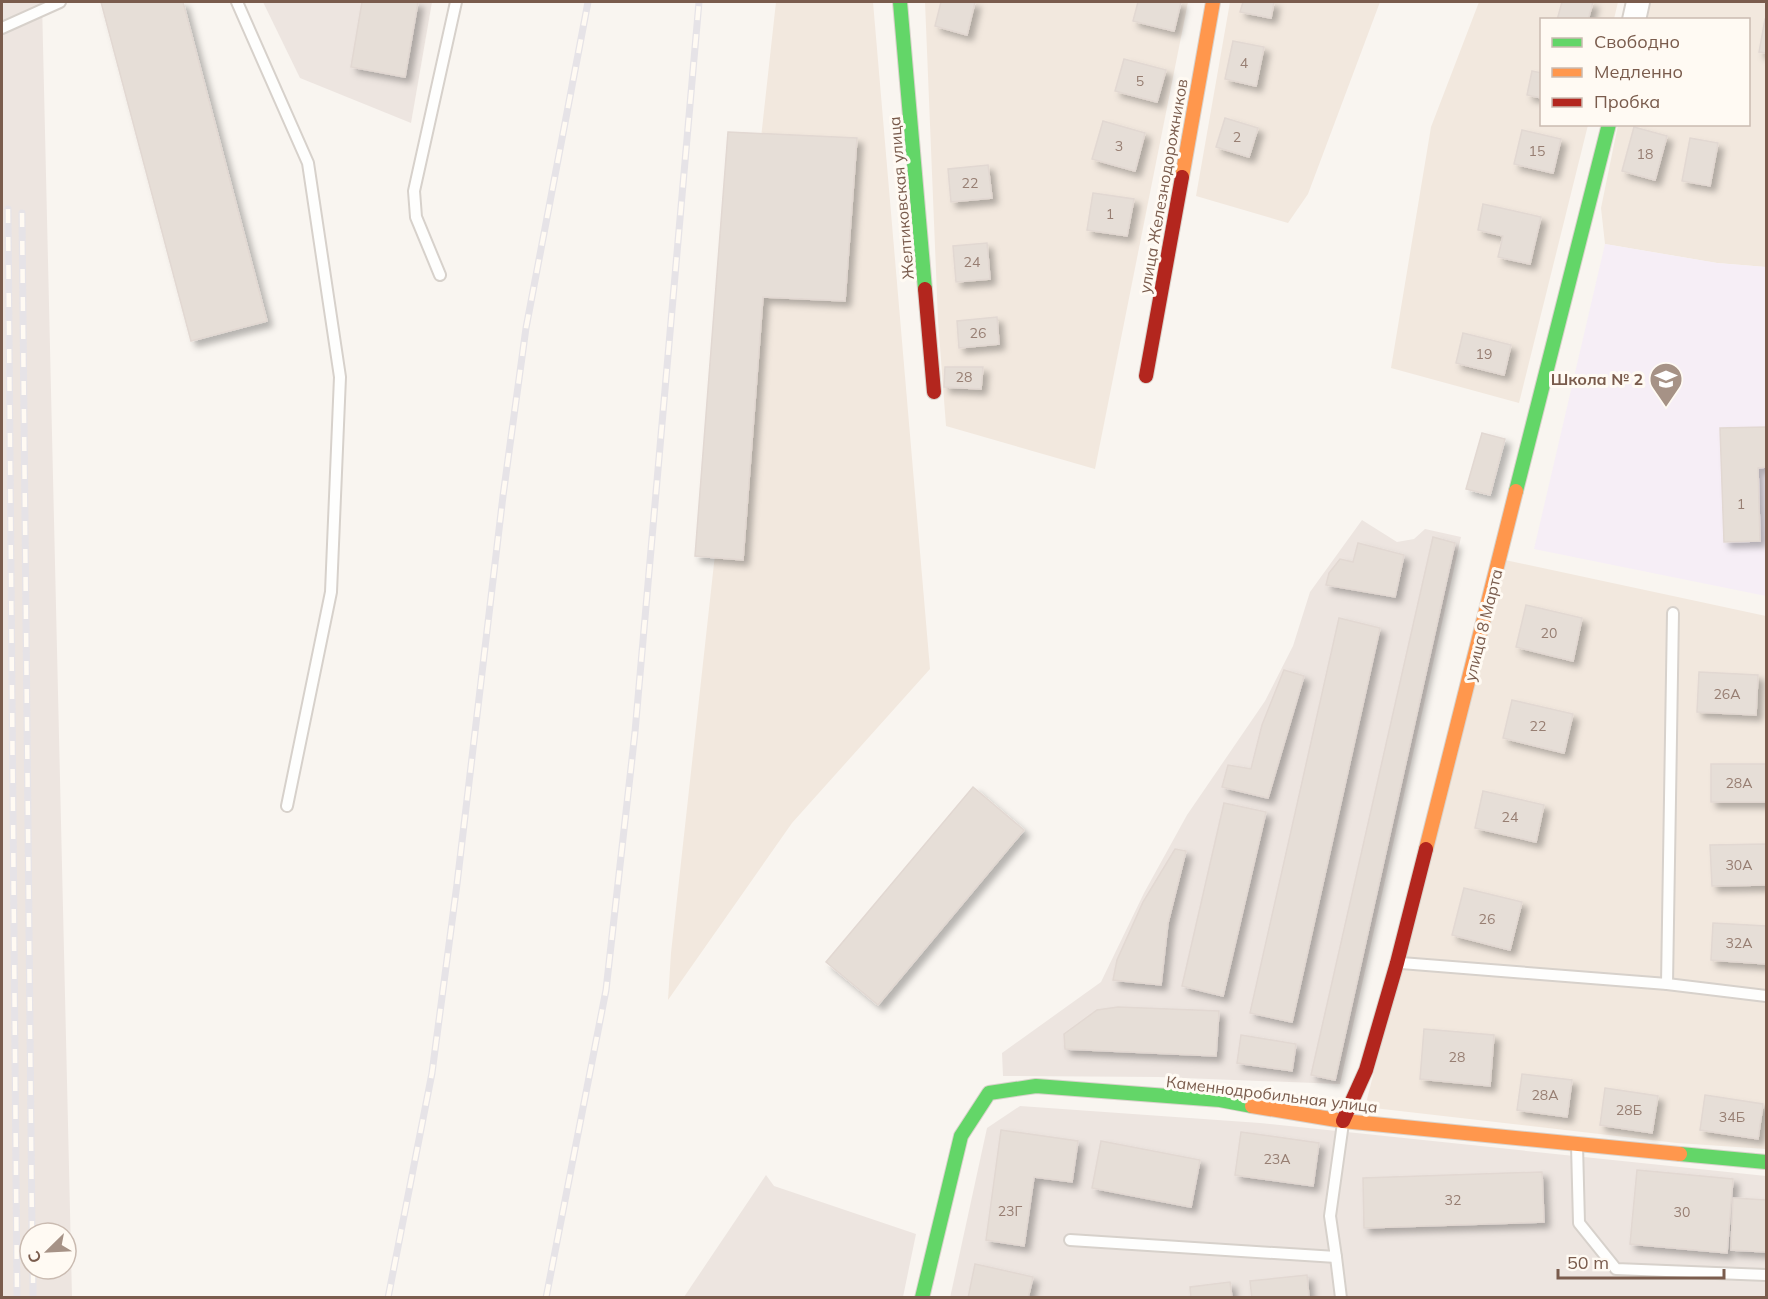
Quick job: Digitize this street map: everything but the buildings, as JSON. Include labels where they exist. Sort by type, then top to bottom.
[{"type":"street","name":"Желтиковская улица","points":[[900,2],[934,392]]},
{"type":"street","name":"улица Железнодорожников","points":[[1146,376],[1213,2]]},
{"type":"street","points":[[1634,18],[1638,2]]},
{"type":"street","name":"улица 8 Марта","points":[[1343,1121],[1366,1070],[1397,963],[1608,126]]},
{"type":"street","name":"Каменнодробильная улица","points":[[922,1298],[961,1136],[989,1093],[1036,1086],[1220,1100],[1343,1121],[1767,1162]]},
{"type":"lane","points":[[2,28],[60,2]]},
{"type":"lane","points":[[237,2],[308,163],[340,376],[331,592],[287,806]]},
{"type":"lane","points":[[440,275],[416,217],[414,191],[456,2]]},
{"type":"lane","points":[[1667,984],[1673,613]]},
{"type":"lane","points":[[1397,963],[1667,984],[1767,996]]},
{"type":"lane","points":[[1341,1298],[1330,1216],[1343,1121]]},
{"type":"lane","points":[[1577,1143],[1579,1223],[1616,1269],[1767,1275]]},
{"type":"lane","points":[[1070,1240],[1336,1257]]},
{"type":"shaded area","points":[[2,2],[42,2],[70,1221],[18,1221],[18,1281],[72,1281],[72,1297],[2,1298]]},
{"type":"shaded area","points":[[263,2],[432,2],[411,123],[300,78]]},
{"type":"shaded area","points":[[776,2],[873,2],[930,669],[792,823],[668,1000],[671,953]]},
{"type":"shaded area","points":[[925,2],[1188,2],[1095,469],[946,426],[938,320]]},
{"type":"shaded area","points":[[1230,2],[1380,2],[1308,194],[1288,223],[1196,196]]},
{"type":"shaded area","points":[[1479,2],[1618,2],[1614,18],[1540,18],[1540,126],[1588,126],[1519,403],[1391,368],[1431,127]]},
{"type":"shaded area","points":[[1643,2],[1766,2],[1766,267],[1717,263],[1605,244],[1601,208],[1618,126],[1750,126],[1750,18],[1639,18]]},
{"type":"shaded area","name":"Школа № 2","points":[[1605,244],[1717,263],[1766,267],[1766,596],[1534,549]]},
{"type":"shaded area","points":[[1362,520],[1397,542],[1414,539],[1425,529],[1461,537],[1340,1084],[1158,1077],[1003,1076],[1002,1053],[1101,982],[1144,893],[1187,815],[1265,701],[1293,646],[1310,592]]},
{"type":"shaded area","points":[[1505,560],[1766,616],[1766,1149],[1677,1143],[1365,1107]]},
{"type":"shaded area","points":[[1020,1106],[1260,1123],[1766,1176],[1766,1297],[950,1298],[987,1128]]},
{"type":"shaded area","points":[[766,1175],[774,1186],[916,1234],[903,1297],[684,1297]]},
{"type":"railway","points":[[388,1298],[432,1073],[526,328],[588,2]]},
{"type":"railway","points":[[546,1298],[606,990],[635,732],[699,2]]},
{"type":"railway","points":[[8,209],[17,1298]]},
{"type":"railway","points":[[22,213],[32,1221]]},
{"type":"railway","points":[[33,1281],[33,1298]]},
{"type":"traffic: fast","points":[[900,2],[925,289]]},
{"type":"traffic: fast","points":[[1516,491],[1608,126]]},
{"type":"traffic: fast","points":[[922,1298],[961,1136],[989,1093],[1036,1086],[1220,1100],[1252,1106]]},
{"type":"traffic: fast","points":[[1680,1154],[1766,1162]]},
{"type":"traffic: slow","points":[[1182,177],[1213,2]]},
{"type":"traffic: slow","points":[[1426,849],[1516,491]]},
{"type":"traffic: slow","points":[[1252,1106],[1343,1121],[1680,1154]]},
{"type":"traffic: jam","points":[[1146,376],[1182,177]]},
{"type":"traffic: jam","points":[[925,289],[934,392]]},
{"type":"traffic: jam","points":[[1343,1121],[1366,1070],[1397,963],[1426,849]]},
{"type":"place","name":"Школа № 2","points":[[1666,408]]}]
